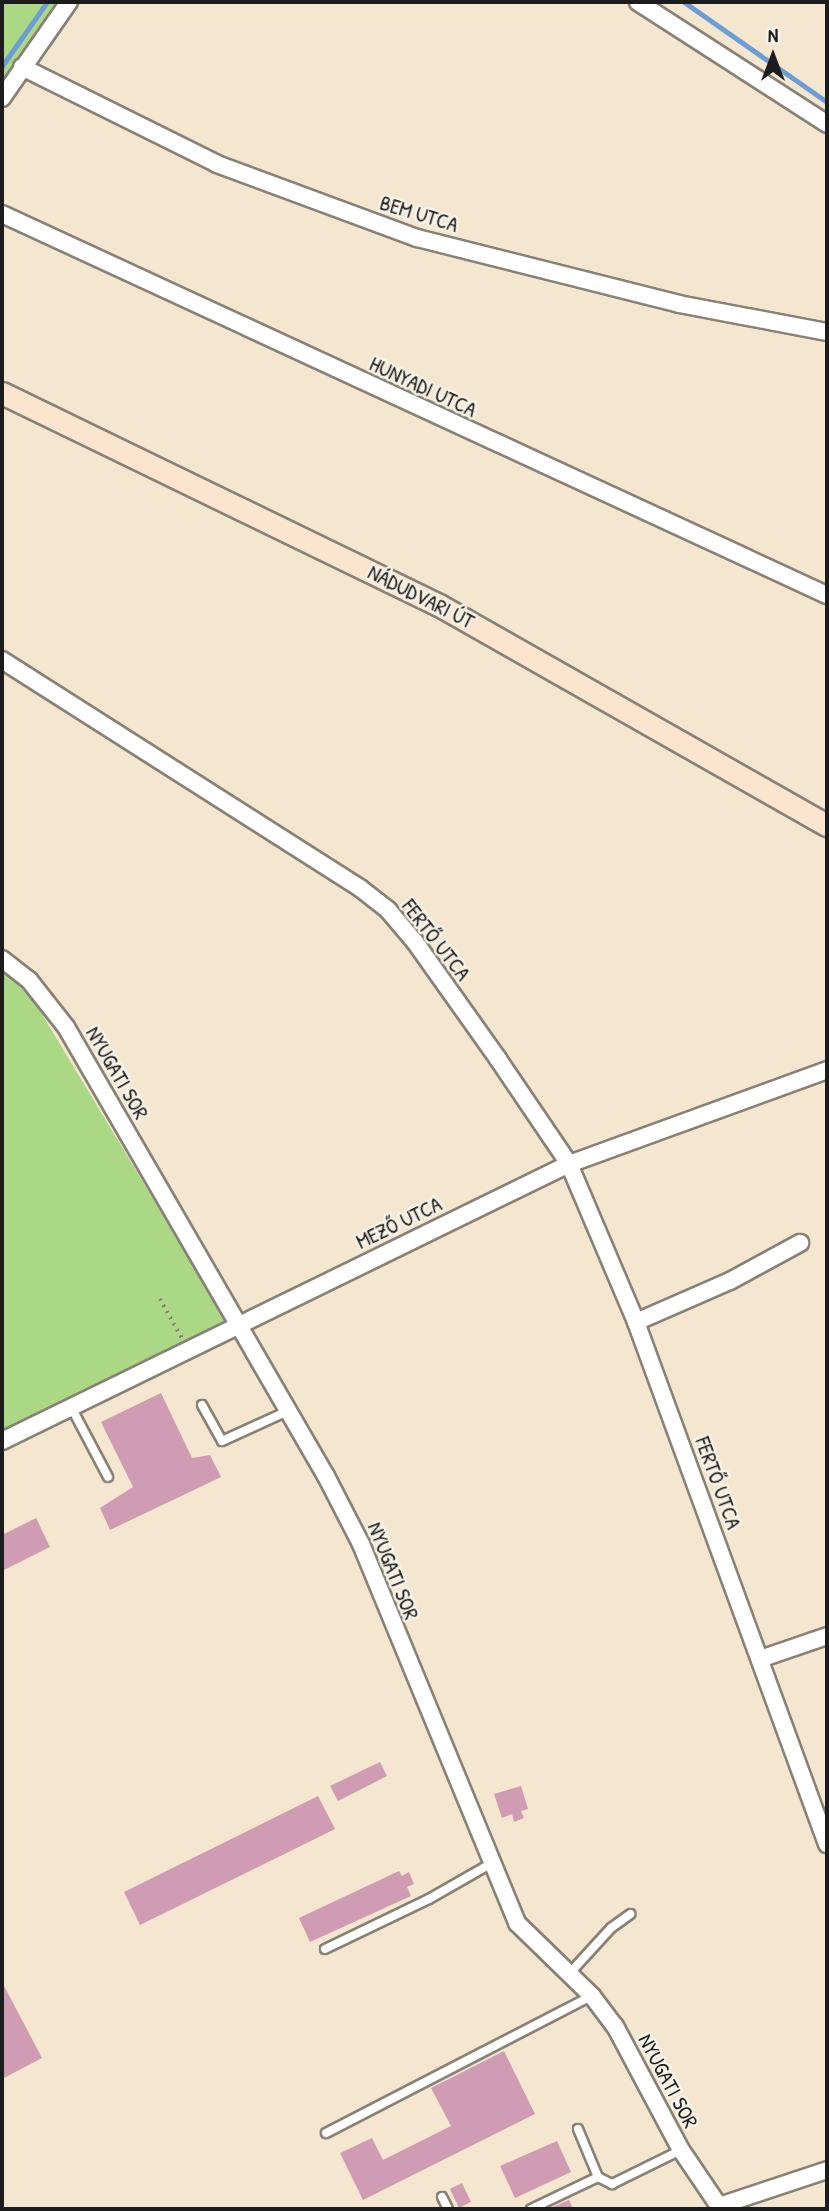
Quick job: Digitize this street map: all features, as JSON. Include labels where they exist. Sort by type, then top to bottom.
[{"type":"main road","name":"NÁDUDVARI ÚT","points":[[2,393],[439,605],[827,825]]},
{"type":"street","points":[[2,98],[69,2]]},
{"type":"street","points":[[638,2],[827,124]]},
{"type":"street","name":"BEM UTCA","points":[[22,67],[217,164],[417,237],[679,304],[827,332]]},
{"type":"street","name":"HUNYADI UTCA","points":[[2,214],[827,595]]},
{"type":"street","name":"FERTŐ UTCA","points":[[2,660],[360,888],[388,910],[569,1164],[636,1322],[827,1844]]},
{"type":"street","name":"NYUGATI SOR","points":[[2,959],[29,979],[65,1027],[290,1410],[361,1544],[490,1864],[517,1923],[592,1996],[615,2026],[681,2150],[720,2207]]},
{"type":"street","name":"MEZŐ UTCA","points":[[2,1441],[569,1164],[827,1070]]},
{"type":"street","points":[[636,1322],[730,1281],[800,1243]]},
{"type":"street","points":[[760,1659],[827,1636]]},
{"type":"street","points":[[720,2207],[827,2170]]},
{"type":"lane","points":[[202,1405],[222,1441],[290,1410]]},
{"type":"lane","points":[[71,1407],[108,1478]]},
{"type":"lane","points":[[326,1949],[490,1864]]},
{"type":"lane","points":[[569,1974],[629,1914]]},
{"type":"lane","points":[[326,2133],[592,1996]]},
{"type":"lane","points":[[578,2129],[598,2177],[612,2184],[627,2179],[681,2150]]},
{"type":"lane","points":[[531,2209],[598,2177]]},
{"type":"lane","points":[[442,2197],[448,2209]]},
{"type":"path","points":[[160,1299],[188,1349]]},
{"type":"green space","points":[[2,2],[58,2],[2,81]]},
{"type":"green space","points":[[2,972],[25,986],[229,1325],[2,1451]]},
{"type":"building","points":[[161,1393],[192,1458],[210,1455],[221,1477],[110,1530],[100,1508],[133,1487],[101,1422]]},
{"type":"building","points":[[36,1518],[50,1547],[2,1571],[2,1535]]},
{"type":"building","points":[[380,1762],[387,1776],[338,1801],[330,1786]]},
{"type":"building","points":[[521,1786],[528,1809],[521,1811],[524,1818],[514,1822],[512,1814],[502,1818],[494,1794]]},
{"type":"building","points":[[318,1796],[335,1829],[140,1925],[124,1892]]},
{"type":"building","points":[[399,1871],[402,1876],[409,1872],[414,1884],[407,1887],[411,1896],[310,1942],[299,1918]]},
{"type":"building","points":[[2,1982],[42,2058],[2,2079]]},
{"type":"building","points":[[504,2051],[535,2114],[363,2200],[340,2153],[372,2138],[383,2160],[451,2126],[431,2088]]},
{"type":"building","points":[[557,2141],[571,2172],[515,2198],[500,2166]]},
{"type":"building","points":[[462,2183],[471,2202],[459,2208],[450,2189]]},
{"type":"building","points":[[569,2200],[573,2209],[548,2209]]},
{"type":"waterway","points":[[2,66],[47,2]]},
{"type":"waterway","points":[[684,2],[827,102]]}]
